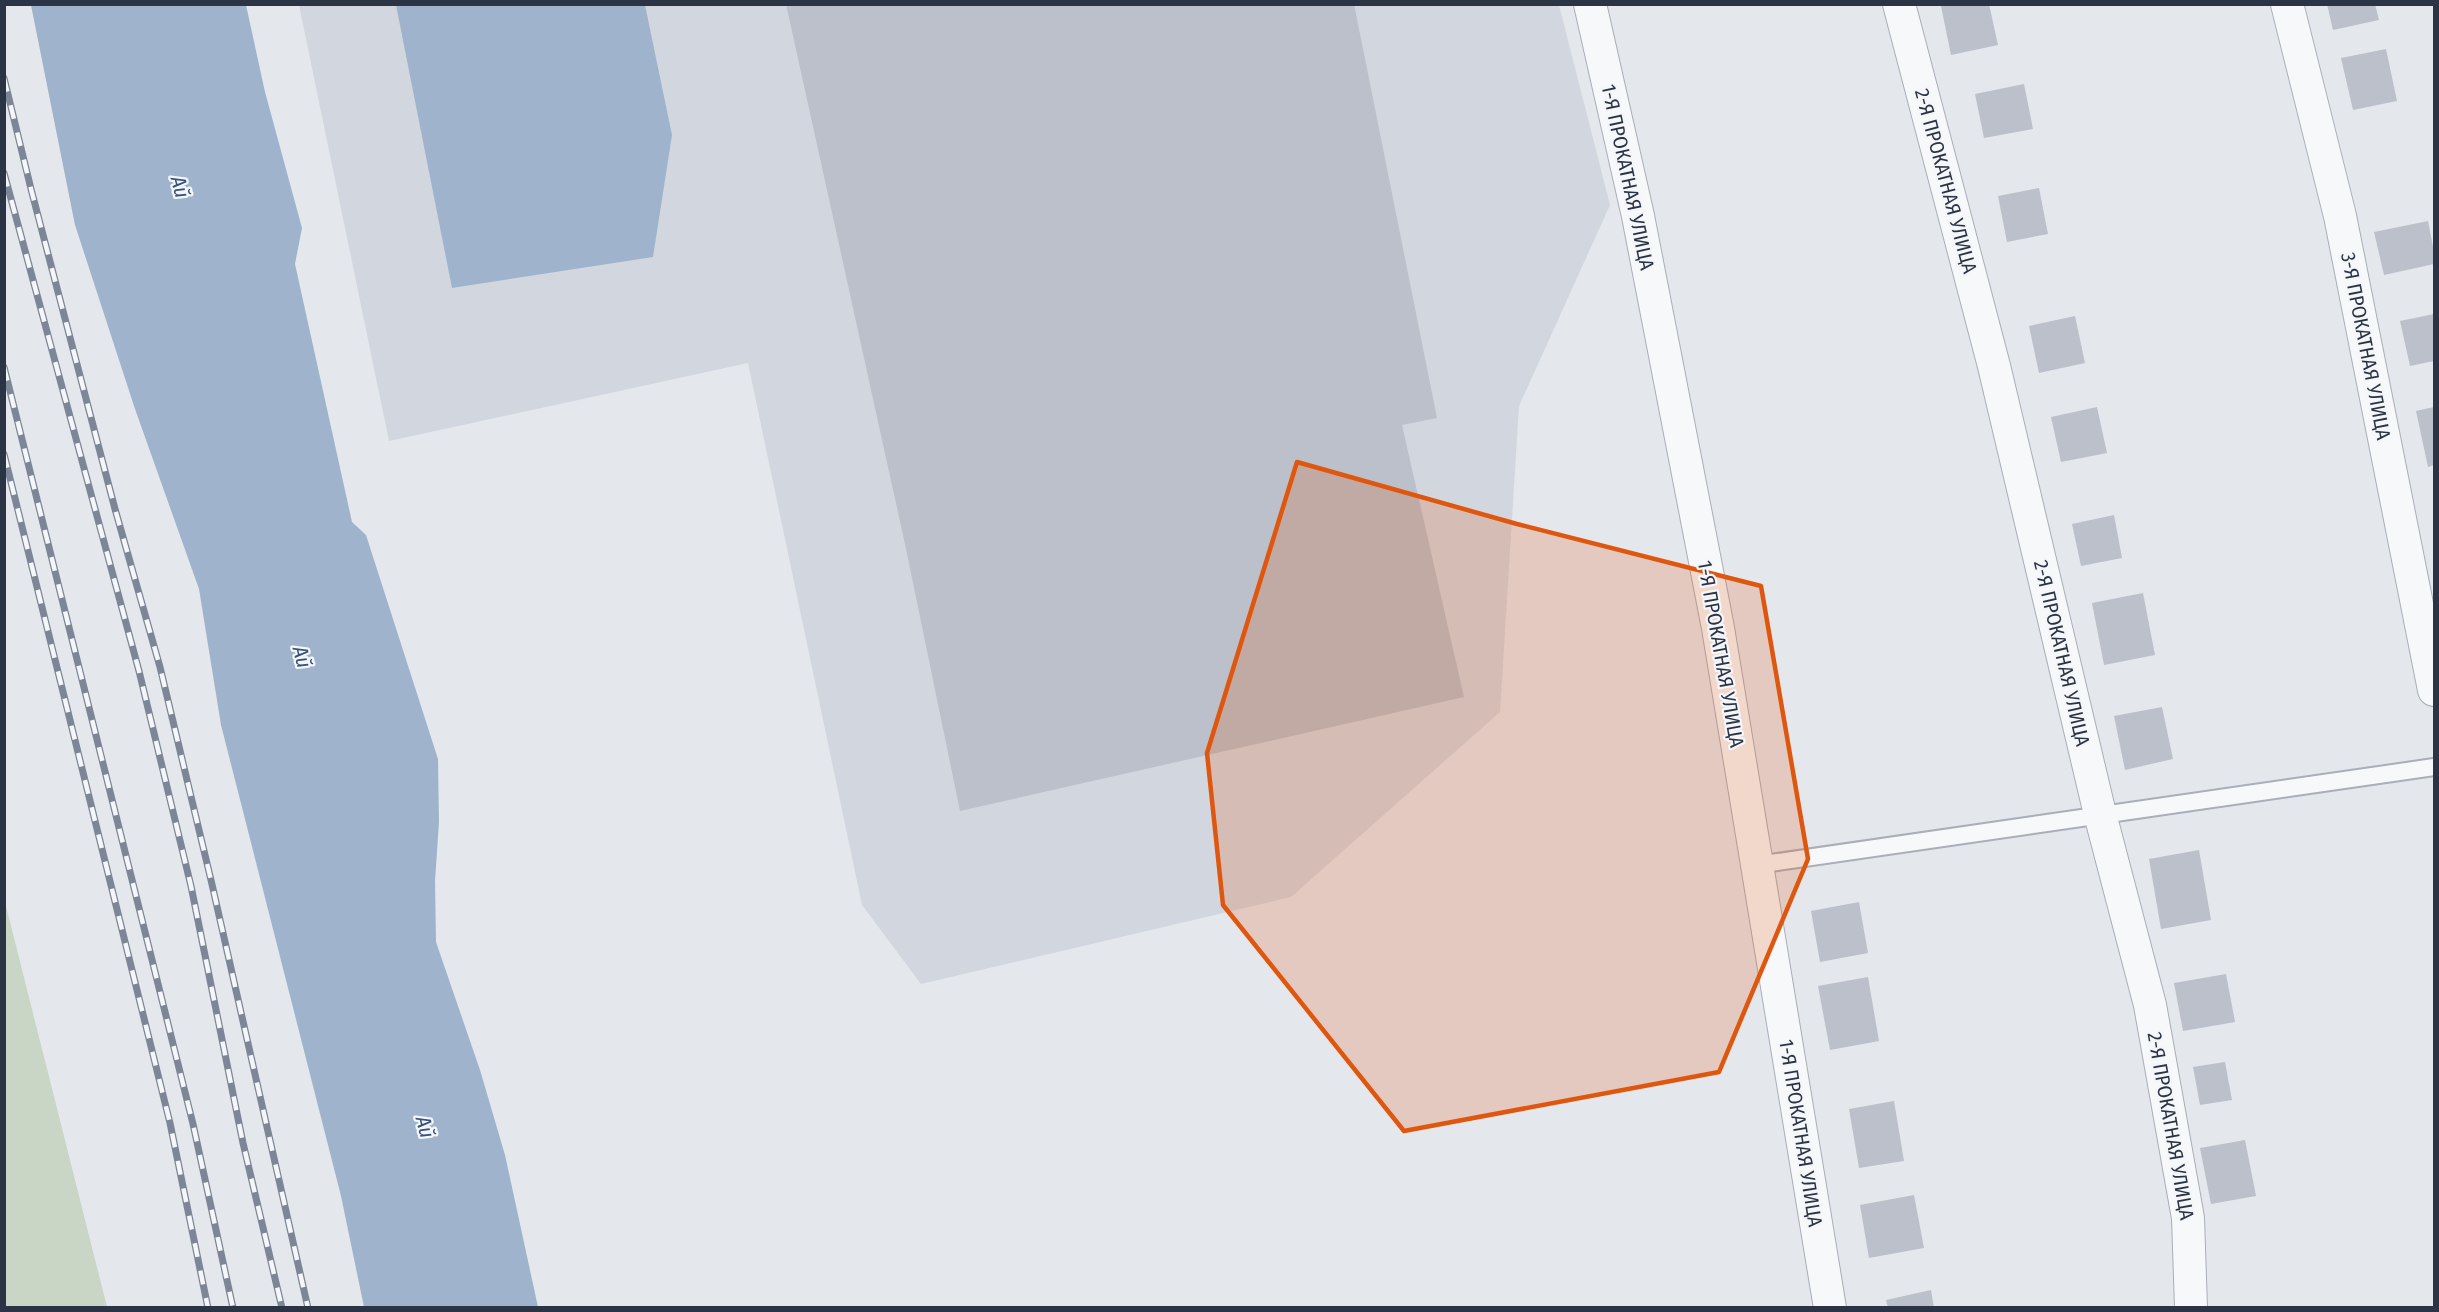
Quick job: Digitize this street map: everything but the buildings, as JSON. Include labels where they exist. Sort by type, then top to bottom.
[{"type":"street","name":"1-Я ПРОКАТНАЯ УЛИЦА","points":[[1590,4],[1638,216],[1719,628],[1830,1308]]},
{"type":"street","name":"2-Я ПРОКАТНАЯ УЛИЦА","points":[[1899,4],[1994,366],[2100,814],[2152,1016],[2188,1218],[2191,1308]]},
{"type":"street","name":"3-Я ПРОКАТНАЯ УЛИЦА","points":[[2287,4],[2340,216],[2434,690]]},
{"type":"lane","points":[[1757,865],[2434,766]]},
{"type":"highlighted area","points":[[1297,462],[1517,524],[1761,586],[1808,859],[1719,1072],[1404,1131],[1223,905],[1207,753]]},
{"type":"shaded area","points":[[299,5],[1559,5],[1610,205],[1519,406],[1500,712],[1291,897],[921,984],[862,905],[748,363],[389,441]]},
{"type":"green space","points":[[5,902],[107,1307],[5,1307]]},
{"type":"water","name":"Ай","points":[[31,5],[246,5],[265,92],[302,228],[295,264],[352,522],[366,535],[438,759],[436,942],[480,1070],[505,1155],[538,1307],[364,1307],[341,1196],[221,725],[199,589],[135,409],[75,225]]},
{"type":"water","points":[[396,5],[645,5],[672,135],[653,257],[452,288]]},
{"type":"railway","points":[[4,78],[115,509],[160,667],[308,1308]]},
{"type":"railway","points":[[4,173],[139,671],[191,886],[243,1143],[282,1308]]},
{"type":"railway","points":[[4,367],[193,1124],[233,1308]]},
{"type":"railway","points":[[4,454],[170,1123],[208,1308]]}]
